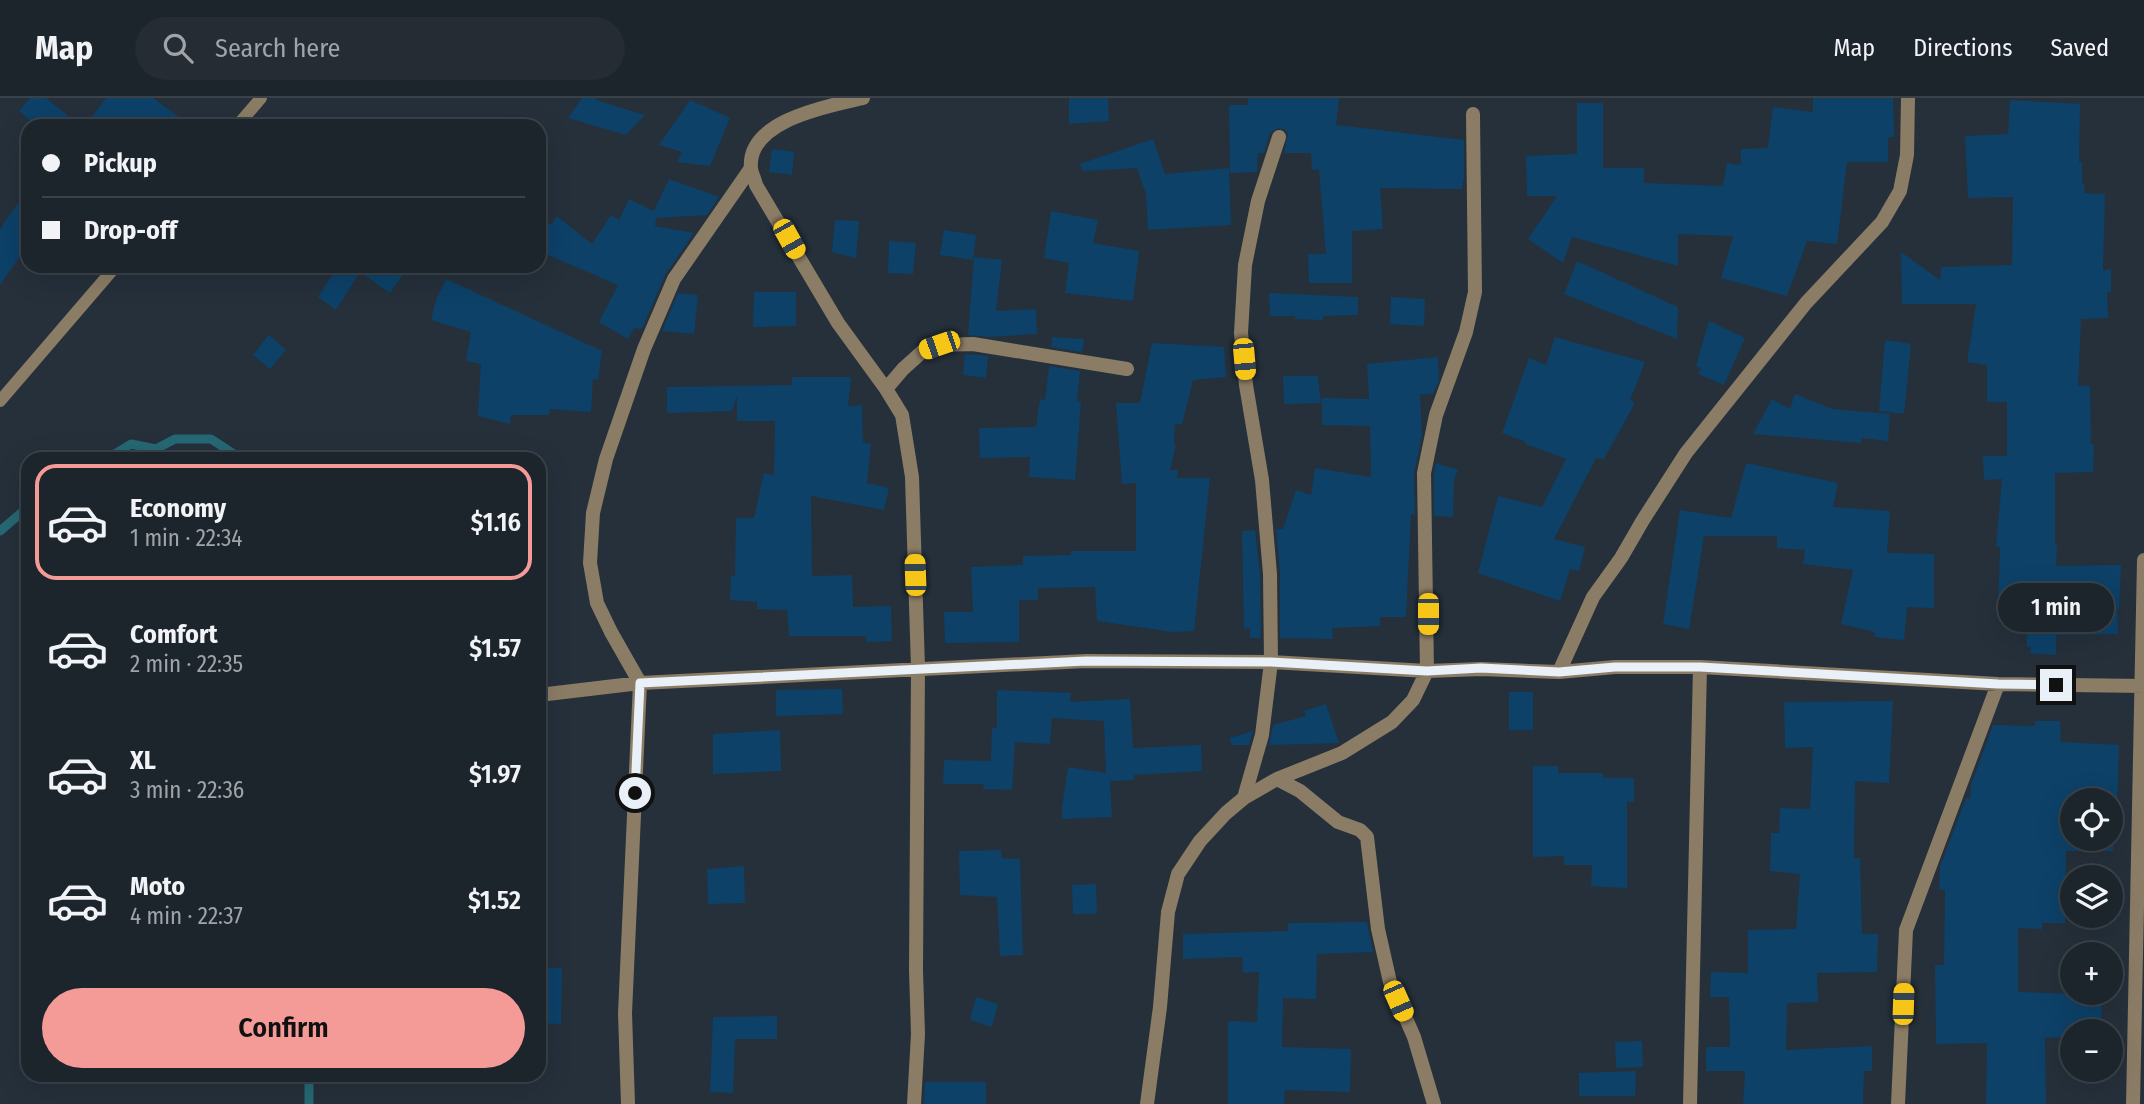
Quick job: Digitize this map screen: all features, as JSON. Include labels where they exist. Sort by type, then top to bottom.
[{"type":"street","points":[[628,1104],[625,1013],[640,683],[597,603],[590,563],[593,513],[606,459],[644,349],[674,279],[751,167],[755,148],[775,126],[811,110],[863,98]]},
{"type":"street","points":[[1559,672],[1593,597],[1621,558],[1686,453],[1806,303],[1882,222],[1900,191],[1907,155],[1908,98]]},
{"type":"street","points":[[1147,1104],[1160,1007],[1168,912],[1178,874],[1200,841],[1244,798],[1277,779],[1342,753],[1392,722],[1413,700],[1427,671],[1424,473],[1436,415],[1466,332],[1475,292],[1473,114]]},
{"type":"street","points":[[1244,798],[1262,735],[1271,662],[1270,574],[1262,481],[1246,385],[1241,333],[1245,265],[1258,201],[1279,137]]},
{"type":"street","points":[[751,167],[756,185],[838,323],[902,415],[912,477],[918,668],[918,1034],[914,1104]]},
{"type":"street","points":[[886,389],[923,351],[939,345],[973,344],[1127,369]]},
{"type":"street","points":[[2133,1104],[2144,560]]},
{"type":"street","points":[[546,694],[640,683],[1086,661],[1271,662],[1427,671],[1481,668],[1559,672],[1615,667],[1700,667],[1998,684],[2142,686]]},
{"type":"street","points":[[1690,1104],[1700,667]]},
{"type":"street","points":[[1898,1104],[1906,930],[1998,684]]},
{"type":"street","points":[[1277,779],[1300,791],[1338,822],[1360,830],[1367,837],[1378,929],[1390,982],[1414,1037],[1434,1104]]},
{"type":"lane","points":[[243,119],[261,98]]},
{"type":"lane","points":[[0,401],[110,273]]},
{"type":"building","points":[[30,98],[46,98],[72,119],[29,119],[19,111]]},
{"type":"building","points":[[106,98],[153,98],[182,119],[90,119]]},
{"type":"building","points":[[582,98],[594,98],[645,115],[626,135],[568,118]]},
{"type":"building","points":[[1069,98],[1108,98],[1109,121],[1069,124]]},
{"type":"building","points":[[1248,98],[1339,98],[1336,125],[1464,140],[1462,189],[1380,188],[1383,229],[1352,231],[1352,283],[1309,283],[1308,254],[1326,254],[1319,169],[1312,170],[1311,153],[1284,153],[1288,134],[1286,130],[1278,128],[1270,133],[1264,153],[1258,153],[1257,172],[1230,173],[1229,105],[1248,105]]},
{"type":"building","points":[[1813,98],[1893,98],[1894,137],[1888,137],[1888,162],[1847,162],[1837,244],[1807,241],[1787,296],[1721,278],[1733,236],[1678,234],[1678,266],[1572,237],[1563,263],[1528,239],[1557,196],[1527,196],[1526,156],[1577,154],[1577,103],[1603,103],[1603,168],[1644,168],[1644,183],[1723,186],[1727,163],[1741,165],[1741,149],[1768,148],[1773,107],[1813,112]]},
{"type":"building","points":[[690,100],[730,118],[710,166],[677,162],[682,152],[659,145]]},
{"type":"building","points":[[2010,100],[2080,104],[2079,162],[2082,162],[2084,193],[2105,194],[2103,270],[2111,269],[2111,292],[2107,292],[2108,318],[2081,319],[2078,386],[2090,386],[2093,472],[2055,473],[2055,543],[2056,566],[2121,565],[2118,634],[2056,635],[2056,655],[2030,653],[2031,647],[2027,647],[2027,606],[1998,606],[2000,547],[1996,547],[2002,479],[1984,480],[1983,456],[2007,456],[2007,402],[1987,402],[1987,365],[1967,362],[1976,304],[1902,304],[1901,252],[1940,280],[1941,267],[2012,265],[2013,197],[1968,198],[1965,136],[2008,134]]},
{"type":"building","points":[[1153,139],[1165,174],[1229,168],[1231,225],[1148,230],[1146,194],[1137,168],[1082,171],[1080,164]]},
{"type":"building","points":[[772,149],[794,152],[792,175],[769,172]]},
{"type":"building","points":[[669,179],[719,197],[707,215],[656,218],[655,226],[694,233],[665,275],[642,329],[634,328],[628,339],[599,322],[618,285],[546,254],[546,221],[551,225],[557,216],[592,244],[611,215],[619,220],[629,199],[654,211]]},
{"type":"building","points":[[21,199],[21,254],[0,285],[0,229]]},
{"type":"building","points":[[1051,211],[1098,220],[1093,243],[1139,251],[1133,301],[1065,293],[1069,263],[1044,258]]},
{"type":"building","points":[[835,220],[859,221],[856,258],[832,252]]},
{"type":"building","points":[[944,230],[976,235],[973,260],[940,255]]},
{"type":"building","points":[[889,241],[916,243],[913,274],[888,273]]},
{"type":"building","points":[[974,257],[1002,260],[996,311],[1036,309],[1037,334],[990,337],[968,335]]},
{"type":"building","points":[[1577,261],[1678,307],[1677,339],[1564,294]]},
{"type":"building","points":[[333,273],[359,273],[336,310],[318,297]]},
{"type":"building","points":[[361,273],[404,273],[390,293]]},
{"type":"building","points":[[446,279],[602,351],[598,380],[593,379],[591,412],[550,409],[549,415],[511,415],[510,424],[478,416],[481,364],[466,361],[471,332],[431,320],[436,300]]},
{"type":"building","points":[[754,292],[796,292],[796,326],[753,327]]},
{"type":"building","points":[[678,293],[698,295],[694,334],[662,331]]},
{"type":"building","points":[[1269,293],[1358,297],[1358,315],[1323,316],[1323,320],[1270,316]]},
{"type":"building","points":[[1391,297],[1425,299],[1424,326],[1390,324]]},
{"type":"building","points":[[1709,321],[1745,338],[1724,385],[1698,374],[1701,368],[1696,366]]},
{"type":"building","points":[[269,335],[286,350],[270,369],[253,355]]},
{"type":"building","points":[[1052,337],[1084,339],[1082,352],[1051,347]]},
{"type":"building","points":[[1555,337],[1645,362],[1630,400],[1635,403],[1604,459],[1596,458],[1554,539],[1585,547],[1579,571],[1570,569],[1560,601],[1478,573],[1498,496],[1542,507],[1566,459],[1502,433],[1529,358],[1546,365]]},
{"type":"building","points":[[1885,340],[1911,344],[1904,414],[1879,411]]},
{"type":"building","points":[[1152,343],[1224,347],[1226,377],[1193,380],[1182,424],[1175,424],[1176,445],[1170,470],[1178,470],[1177,478],[1210,478],[1194,631],[1173,632],[1097,621],[1095,587],[1038,588],[1038,600],[1019,600],[1019,642],[945,643],[944,612],[973,612],[971,567],[1023,565],[1023,556],[1071,555],[1071,551],[1136,551],[1136,483],[1122,484],[1116,403],[1140,403]]},
{"type":"building","points":[[965,354],[988,356],[986,378],[963,375]]},
{"type":"building","points":[[1438,357],[1439,380],[1433,394],[1420,394],[1422,436],[1414,473],[1415,515],[1411,514],[1406,617],[1380,617],[1380,626],[1332,628],[1333,639],[1280,638],[1280,573],[1276,529],[1283,529],[1296,490],[1311,495],[1315,468],[1371,477],[1370,426],[1322,425],[1322,398],[1369,399],[1367,364]]},
{"type":"building","points":[[1049,366],[1080,371],[1077,402],[1081,402],[1075,480],[1029,477],[1030,457],[980,458],[979,428],[1036,427],[1040,399],[1045,400]]},
{"type":"building","points":[[1283,376],[1318,376],[1321,403],[1284,404]]},
{"type":"building","points":[[792,377],[851,377],[848,406],[862,405],[863,443],[871,444],[867,483],[889,488],[884,510],[811,496],[812,576],[852,575],[853,607],[891,606],[892,641],[866,642],[866,636],[789,636],[787,610],[757,609],[757,602],[730,600],[731,575],[735,576],[736,518],[754,518],[764,473],[774,475],[775,421],[737,421],[737,396],[732,411],[667,413],[667,387],[792,385]]},
{"type":"building","points":[[1795,394],[1832,409],[1890,414],[1888,441],[1861,438],[1861,443],[1753,434],[1772,399],[1790,409]]},
{"type":"building","points":[[1436,463],[1458,470],[1454,480],[1453,517],[1434,516]]},
{"type":"building","points":[[1746,463],[1838,483],[1833,507],[1890,511],[1887,553],[1934,554],[1934,608],[1907,607],[1904,640],[1874,637],[1875,632],[1841,624],[1853,570],[1803,564],[1805,550],[1777,548],[1777,536],[1704,536],[1689,629],[1663,624],[1680,510],[1731,518]]},
{"type":"building","points":[[1255,530],[1260,574],[1261,638],[1250,638],[1250,628],[1244,629],[1242,531]]},
{"type":"building","points":[[842,689],[843,714],[776,716],[776,690]]},
{"type":"building","points":[[997,690],[1071,693],[1070,702],[1130,699],[1133,748],[1201,745],[1202,771],[1134,775],[1134,780],[1110,781],[1112,817],[1062,819],[1068,767],[1106,773],[1104,721],[1052,718],[1050,744],[1015,742],[1012,790],[984,789],[983,784],[943,784],[944,760],[991,761],[992,728],[997,728]]},
{"type":"building","points":[[1509,692],[1533,692],[1533,730],[1509,730]]},
{"type":"building","points":[[1893,701],[1889,783],[1855,781],[1854,858],[1860,858],[1862,934],[1878,934],[1877,972],[1817,973],[1818,1002],[1787,1003],[1786,1050],[1872,1046],[1872,1071],[1864,1071],[1863,1104],[1743,1104],[1745,1071],[1706,1071],[1706,1047],[1730,1047],[1729,997],[1710,997],[1711,972],[1748,973],[1748,930],[1796,929],[1800,874],[1770,871],[1771,833],[1779,833],[1780,808],[1810,809],[1813,747],[1785,748],[1784,702]]},
{"type":"building","points":[[1326,704],[1339,743],[1269,745],[1273,725],[1306,716],[1304,711]]},
{"type":"building","points":[[2035,721],[2060,721],[2061,742],[2119,745],[2118,788],[2060,788],[2060,851],[2066,851],[2066,865],[2060,865],[2060,923],[2042,923],[2042,929],[2018,928],[2018,992],[2060,994],[2060,1005],[2102,1005],[2101,1019],[2060,1019],[2060,1037],[2045,1038],[2046,1104],[1986,1104],[1987,1043],[1936,1044],[1935,965],[1944,965],[1945,890],[1939,890],[1940,867],[1966,798],[1970,799],[1971,785],[1993,725],[2035,726]]},
{"type":"building","points":[[780,730],[781,771],[713,774],[713,734]]},
{"type":"building","points":[[1253,731],[1249,745],[1231,745],[1230,738]]},
{"type":"building","points":[[1533,766],[1558,766],[1558,773],[1603,773],[1603,778],[1634,778],[1634,802],[1627,802],[1627,888],[1591,886],[1592,865],[1564,865],[1564,856],[1533,857]]},
{"type":"building","points":[[1001,850],[1001,858],[1020,859],[1023,955],[1000,956],[997,897],[960,895],[959,851]]},
{"type":"building","points":[[744,866],[745,903],[708,904],[707,869]]},
{"type":"building","points":[[1096,884],[1097,914],[1073,914],[1072,885]]},
{"type":"building","points":[[1367,922],[1373,952],[1317,954],[1316,999],[1283,998],[1282,1047],[1351,1049],[1350,1092],[1285,1090],[1284,1104],[1228,1104],[1228,1021],[1257,1022],[1259,972],[1243,973],[1242,957],[1183,959],[1183,934],[1288,931],[1288,923]]},
{"type":"building","points":[[546,967],[562,968],[561,1024],[546,1023]]},
{"type":"building","points":[[976,997],[998,1004],[992,1027],[970,1020]]},
{"type":"building","points":[[777,1016],[777,1039],[735,1039],[733,1093],[710,1092],[713,1017]]},
{"type":"building","points":[[1642,1041],[1643,1067],[1616,1068],[1615,1042]]},
{"type":"building","points":[[1636,1071],[1635,1096],[1579,1096],[1579,1073]]},
{"type":"building","points":[[925,1082],[986,1082],[986,1104],[924,1104]]},
{"type":"waterway","points":[[118,452],[131,444],[156,449],[175,439],[211,439],[231,452]]},
{"type":"waterway","points":[[0,531],[21,513]]},
{"type":"waterway","points":[[309,1082],[309,1104]]},
{"type":"route","points":[[635,793],[640,683],[1086,661],[1271,662],[1427,671],[1481,668],[1559,672],[1615,667],[1700,667],[2056,685]]}]
